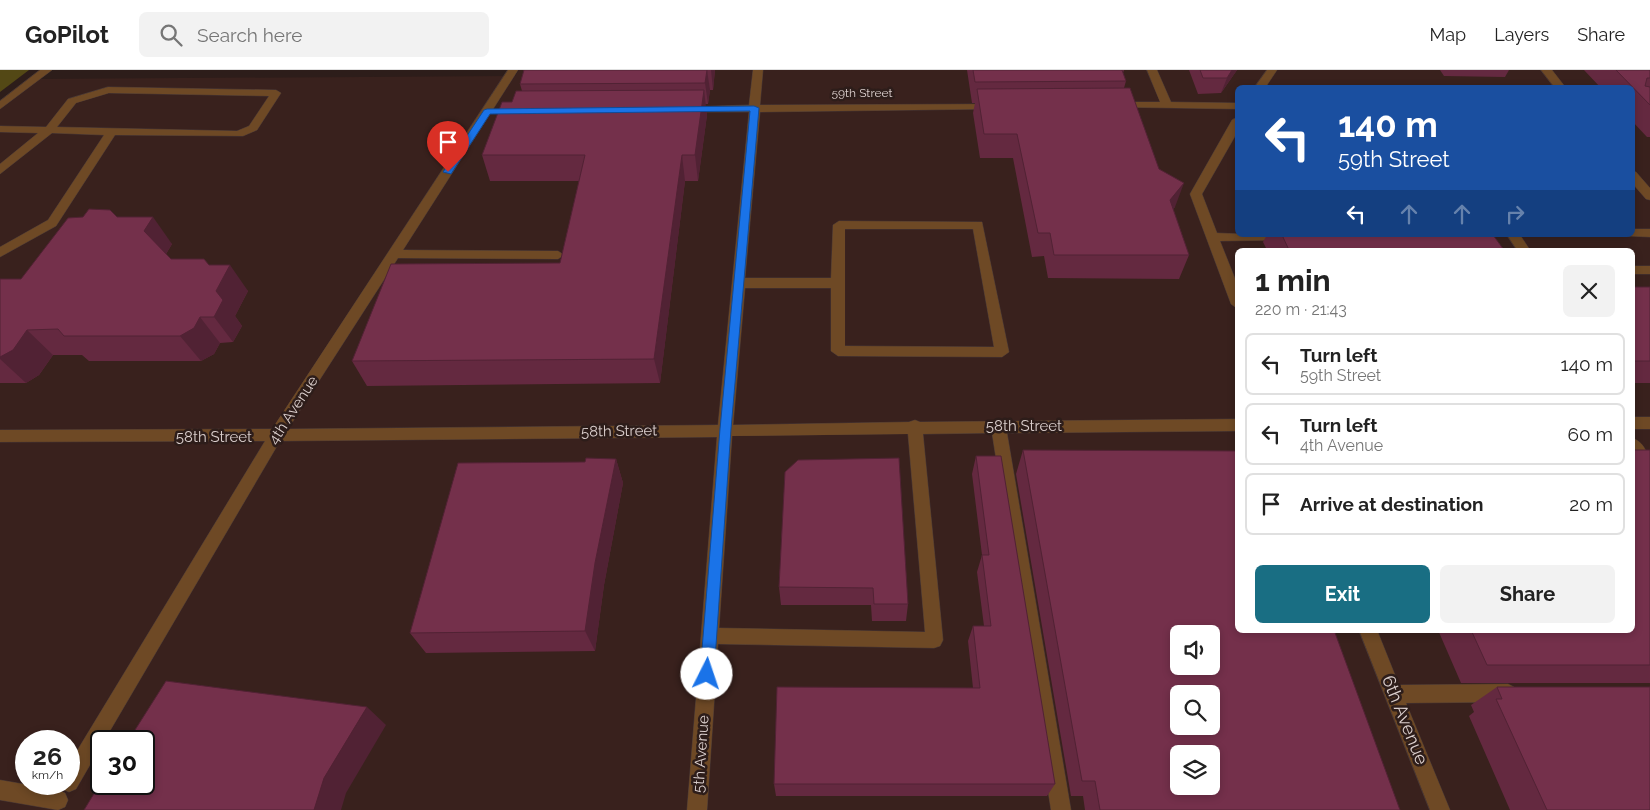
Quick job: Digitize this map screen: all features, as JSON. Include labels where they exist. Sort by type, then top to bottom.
[{"type":"street","points":[[0,106],[47,70]]},
{"type":"street","name":"4th Avenue","points":[[80,764],[274,437],[394,254],[492,111],[513,70]]},
{"type":"street","name":"5th Avenue","points":[[697,810],[725,429],[758,70]]},
{"type":"street","points":[[1152,70],[1167,105]]},
{"type":"street","points":[[1262,85],[1272,70]]},
{"type":"street","points":[[1546,70],[1558,85]]},
{"type":"street","points":[[0,129],[48,130],[110,132],[239,134],[253,128],[276,93],[108,90],[72,101],[48,130],[0,170]]},
{"type":"street","points":[[1109,105],[1235,106]]},
{"type":"street","name":"59th Street","points":[[675,109],[1001,106]]},
{"type":"street","points":[[1235,125],[1196,194],[1235,296]]},
{"type":"street","points":[[0,253],[52,223],[110,132]]},
{"type":"street","points":[[1635,178],[1650,196]]},
{"type":"street","points":[[839,224],[978,225],[1002,352],[838,351],[837,283],[839,224]]},
{"type":"street","points":[[1635,233],[1650,233]]},
{"type":"street","points":[[1212,237],[1235,237]]},
{"type":"street","points":[[1514,237],[1523,248]]},
{"type":"street","points":[[394,254],[558,255]]},
{"type":"street","points":[[1635,270],[1650,270]]},
{"type":"street","points":[[739,283],[837,283]]},
{"type":"street","points":[[1635,423],[1650,423]]},
{"type":"street","name":"58th Street","points":[[0,436],[274,437],[915,426],[1235,425]]},
{"type":"street","points":[[710,636],[934,640],[915,426]]},
{"type":"street","points":[[998,426],[1061,810]]},
{"type":"street","points":[[1635,448],[1650,470]]},
{"type":"street","name":"6th Avenue","points":[[1369,633],[1440,810]]},
{"type":"street","points":[[1395,694],[1530,693]]},
{"type":"street","points":[[0,790],[15,791]]},
{"type":"shaded area","points":[[0,70],[29,70],[0,92]]},
{"type":"shaded area","points":[[519,70],[1650,70],[1650,810],[0,810],[0,106],[35,79],[515,76]]},
{"type":"building","points":[[524,70],[707,70],[705,83],[520,84]]},
{"type":"building","points":[[973,70],[1122,70],[1126,81],[975,82]]},
{"type":"building","points":[[1200,70],[1232,70],[1227,78],[1203,78]]},
{"type":"building","points":[[1616,70],[1650,70],[1650,78],[1647,78],[1645,86],[1650,87],[1650,105],[1635,90],[1635,85],[1631,85]]},
{"type":"building","points":[[1130,88],[1159,169],[1184,183],[1170,200],[1189,255],[1054,255],[1050,233],[1038,233],[1017,134],[984,134],[977,89]]},
{"type":"building","points":[[704,90],[695,155],[682,155],[654,359],[352,361],[391,264],[560,263],[585,155],[482,155],[502,102],[512,102],[516,91]]},
{"type":"building","points":[[89,209],[110,210],[117,217],[153,217],[144,231],[171,259],[204,259],[209,265],[230,265],[216,291],[223,300],[214,317],[200,317],[194,328],[180,336],[64,336],[58,329],[27,330],[13,350],[0,357],[0,279],[21,279],[68,218],[83,217]]},
{"type":"building","points":[[1283,237],[1494,237],[1503,248],[1288,248]]},
{"type":"building","points":[[1635,287],[1650,287],[1650,361],[1635,361]]},
{"type":"building","points":[[1023,450],[1235,451],[1235,633],[1335,633],[1400,810],[1100,810],[1095,781],[1082,781]]},
{"type":"building","points":[[1635,450],[1650,450],[1650,665],[1487,665],[1472,633],[1635,633]]},
{"type":"building","points":[[976,456],[1001,456],[1055,784],[774,784],[777,687],[980,688],[973,626],[991,626],[982,555],[989,555]]},
{"type":"building","points":[[586,458],[616,459],[595,563],[585,631],[410,633],[458,463],[585,462]]},
{"type":"building","points":[[899,458],[908,604],[874,604],[873,588],[779,587],[785,472],[798,460]]},
{"type":"building","points":[[166,681],[367,707],[324,778],[314,810],[84,810],[93,795],[155,795],[155,730],[135,730]]},
{"type":"building","points":[[1497,687],[1650,687],[1650,810],[1547,810],[1496,699],[1502,699]]},
{"type":"route","points":[[448,172],[487,111],[754,108],[725,429],[707,674]]}]
